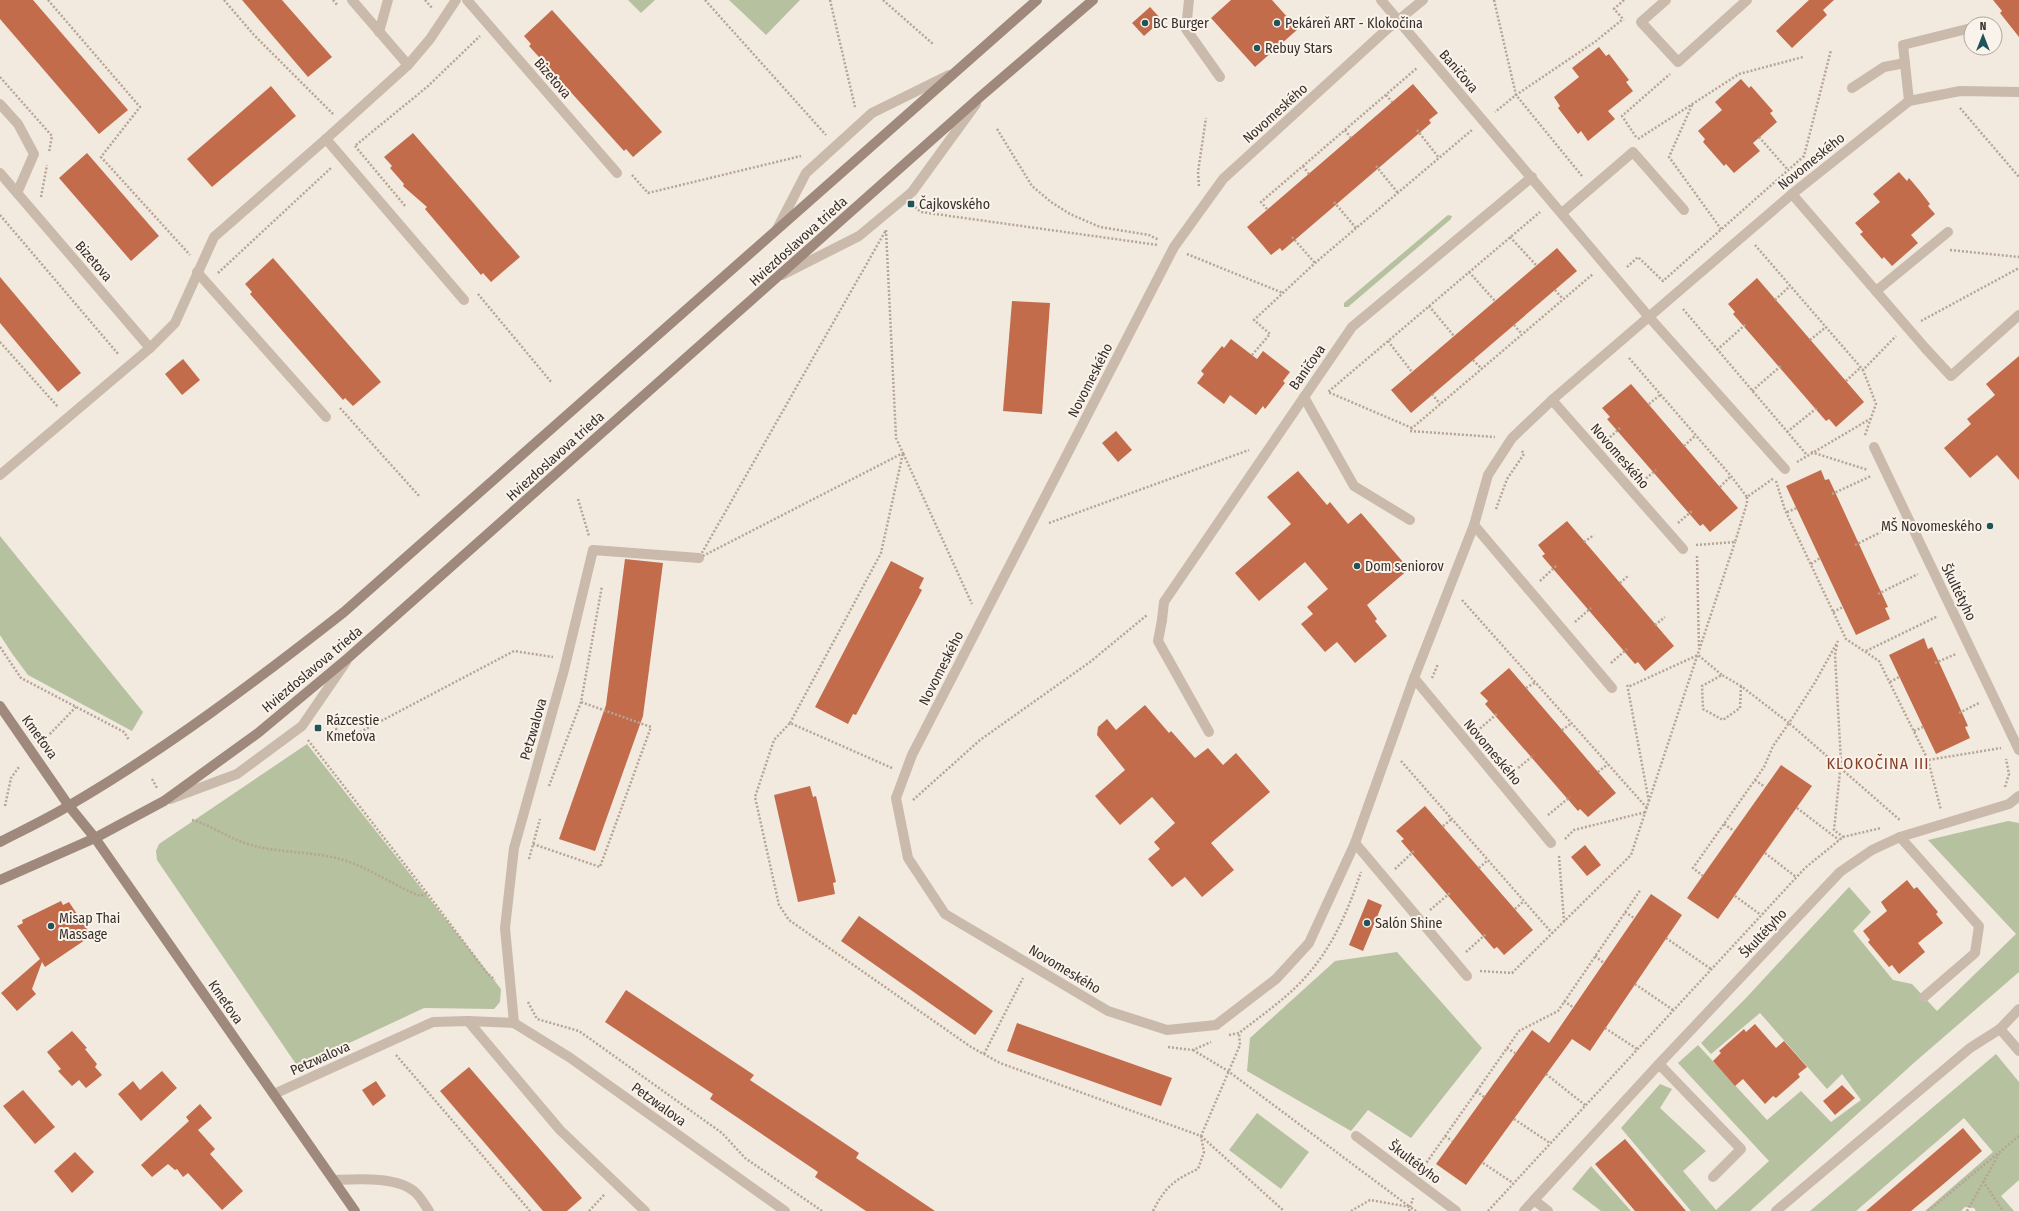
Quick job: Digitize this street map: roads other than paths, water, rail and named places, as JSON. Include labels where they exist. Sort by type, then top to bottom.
[{"type":"street","points":[[352,0],[408,65]]},
{"type":"street","points":[[379,32],[388,0]]},
{"type":"street","points":[[0,475],[150,348],[175,323],[214,237],[326,140],[408,65],[430,39],[456,0]]},
{"type":"street","name":"Bizetova","points":[[468,0],[617,173]]},
{"type":"street","name":"Hviezdoslavova trieda","points":[[0,842],[69,806],[140,760],[251,684],[344,612],[775,233],[1037,0]]},
{"type":"street","name":"Hviezdoslavova trieda","points":[[0,880],[95,838],[164,801],[258,733],[348,658],[980,98],[1093,0]]},
{"type":"street","points":[[1189,0],[1186,29],[1220,77]]},
{"type":"street","name":"Baničova","points":[[1381,0],[1649,317]]},
{"type":"street","name":"Novomeského","points":[[1423,0],[1223,179],[1174,247],[912,755],[896,798],[908,858],[945,914],[1108,1011],[1167,1030],[1216,1024],[1276,979],[1309,943],[1354,843],[1414,678],[1474,525],[1488,475],[1512,438],[1552,400],[1792,194],[1909,101],[1960,92],[2019,92]]},
{"type":"street","points":[[1666,0],[1641,22],[1678,62],[1746,0]]},
{"type":"street","points":[[1909,101],[1903,46],[1963,30]]},
{"type":"street","points":[[1852,88],[1884,67],[1905,64]]},
{"type":"street","points":[[775,233],[806,173],[872,113],[956,72]]},
{"type":"street","points":[[779,277],[859,236],[912,192],[980,98]]},
{"type":"street","points":[[0,104],[18,124],[34,154],[17,193]]},
{"type":"street","points":[[326,140],[464,300]]},
{"type":"street","points":[[1562,213],[1633,152],[1684,210]]},
{"type":"street","name":"Bizetova","points":[[0,173],[150,348]]},
{"type":"street","name":"Baničova","points":[[1209,732],[1158,641],[1164,602],[1352,327],[1532,177]]},
{"type":"street","points":[[1792,194],[1951,376],[2019,315]]},
{"type":"street","points":[[1876,291],[1948,232]]},
{"type":"street","points":[[198,272],[326,417]]},
{"type":"street","points":[[1649,317],[1786,469]]},
{"type":"street","points":[[1304,397],[1354,486],[1410,520]]},
{"type":"street","name":"Novomeského","points":[[1552,400],[1683,549]]},
{"type":"street","name":"Škultétyho","points":[[1874,447],[2019,750]]},
{"type":"street","points":[[1474,525],[1612,688]]},
{"type":"street","name":"Petzwalova","points":[[514,1023],[505,928],[514,848],[564,670],[593,550],[699,558]]},
{"type":"street","points":[[164,801],[237,774],[302,726],[348,658]]},
{"type":"street","name":"Novomeského","points":[[1414,678],[1551,843]]},
{"type":"street","name":"Kmeťova","points":[[0,706],[69,806],[95,838],[335,1180],[355,1211]]},
{"type":"street","name":"Škultétyho","points":[[1524,1211],[1659,1064],[1840,872],[1872,850],[1900,837],[2009,804],[2019,796]]},
{"type":"street","points":[[1900,837],[1979,926],[1975,952],[1924,996]]},
{"type":"street","points":[[1354,843],[1468,976]]},
{"type":"street","points":[[1776,1211],[1970,1048],[2000,1028],[2019,1009]]},
{"type":"street","points":[[468,1020],[560,1130],[645,1211]]},
{"type":"street","name":"Petzwalova","points":[[274,1094],[433,1022],[468,1020],[514,1023],[569,1056],[785,1211]]},
{"type":"street","points":[[2000,1028],[2019,1051]]},
{"type":"street","points":[[1659,1064],[1741,1150],[1713,1177]]},
{"type":"street","name":"Škultétyho","points":[[1356,1136],[1456,1211]]},
{"type":"street","points":[[335,1180],[360,1178],[393,1181],[416,1192],[429,1211]]},
{"type":"street","points":[[1534,1200],[1548,1211]]},
{"type":"place","name":"BC Burger","points":[[1145,23]]},
{"type":"place","name":"Pekáreň ART - Klokočina","points":[[1277,23]]},
{"type":"place","name":"Rebuy Stars","points":[[1257,48]]},
{"type":"place","name":"Čajkovského","points":[[911,204]]},
{"type":"place","name":"MŠ Novomeského","points":[[1990,526]]},
{"type":"place","name":"Dom seniorov","points":[[1357,566]]},
{"type":"place","name":"Rázcestie Kmeťova","points":[[318,728]]},
{"type":"place","name":"Salón Shine","points":[[1367,923]]},
{"type":"place","name":"Misap Thai Massage","points":[[51,926]]},
{"type":"district","name":"KLOKOČINA III","points":[[1878,763]]}]
